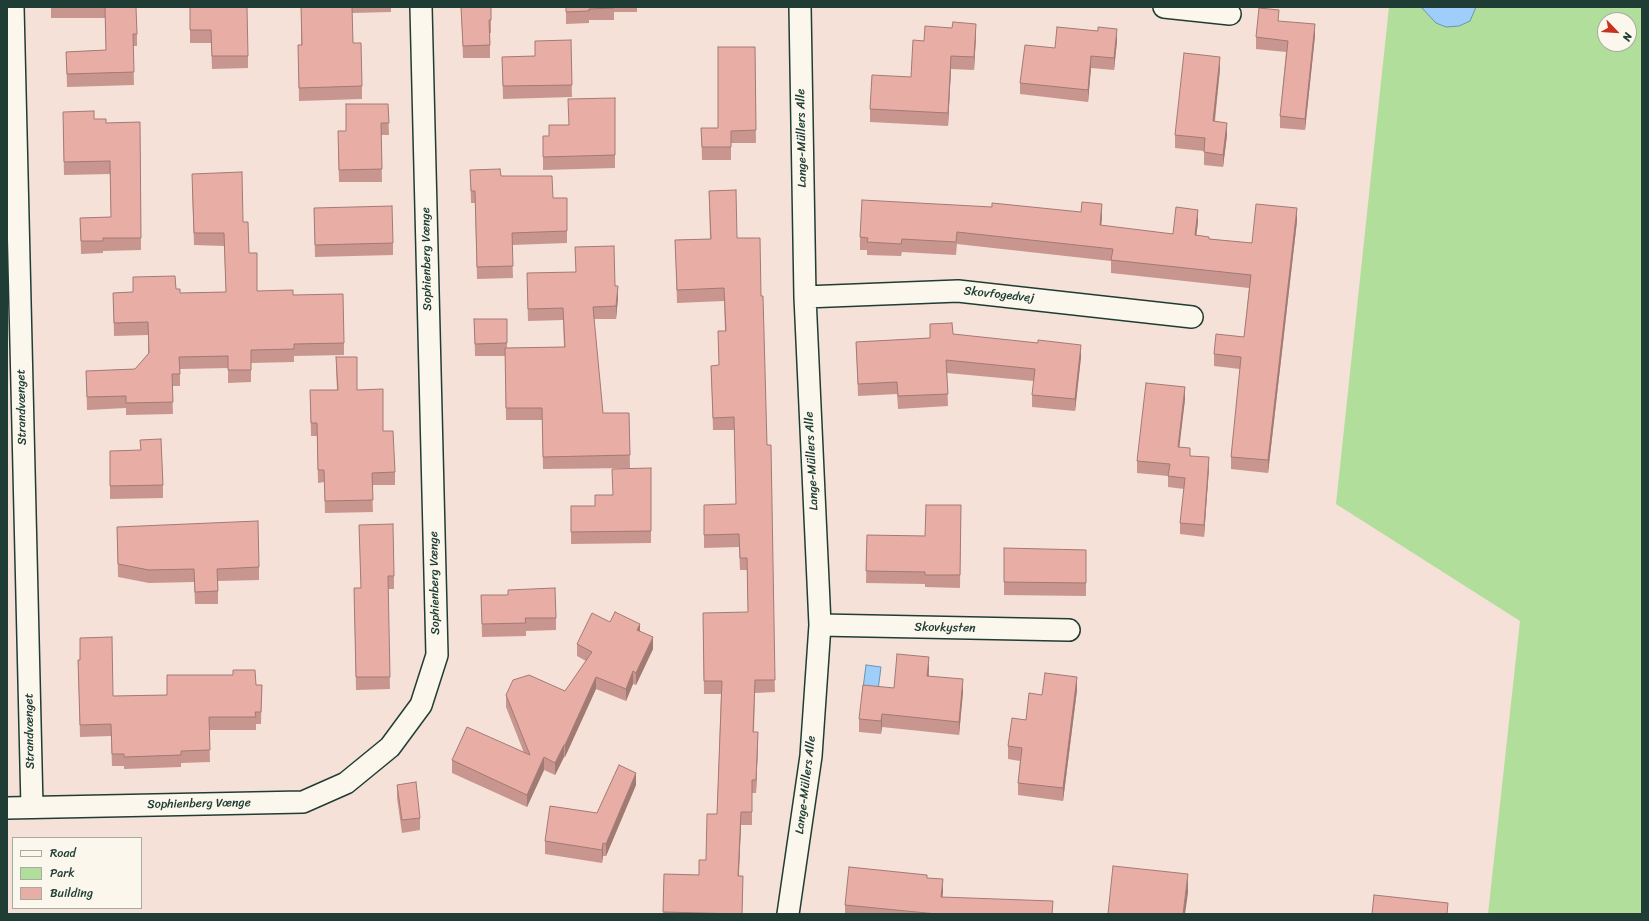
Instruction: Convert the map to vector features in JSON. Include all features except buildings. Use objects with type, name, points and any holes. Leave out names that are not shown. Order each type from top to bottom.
[{"type":"street","name":"Strandvænget","points":[[13,7],[32,807]]},
{"type":"street","name":"Sophienberg Vænge","points":[[7,808],[303,802],[346,782],[390,747],[421,705],[437,655],[421,7]]},
{"type":"street","name":"Lange-Müllers Alle","points":[[788,914],[811,756],[820,625],[805,297],[800,7]]},
{"type":"street","points":[[1164,7],[1230,14]]},
{"type":"street","name":"Skovfogedvej","points":[[805,297],[958,291],[1192,316]]},
{"type":"street","name":"Skovkysten","points":[[820,625],[1069,630]]},
{"type":"green space","points":[[1389,7],[1642,7],[1642,914],[1488,914],[1520,621],[1336,504]]},
{"type":"water","points":[[1421,7],[1476,7],[1470,21],[1459,26],[1446,27],[1436,23]]},
{"type":"water","points":[[866,665],[881,667],[877,698],[862,696]]}]
